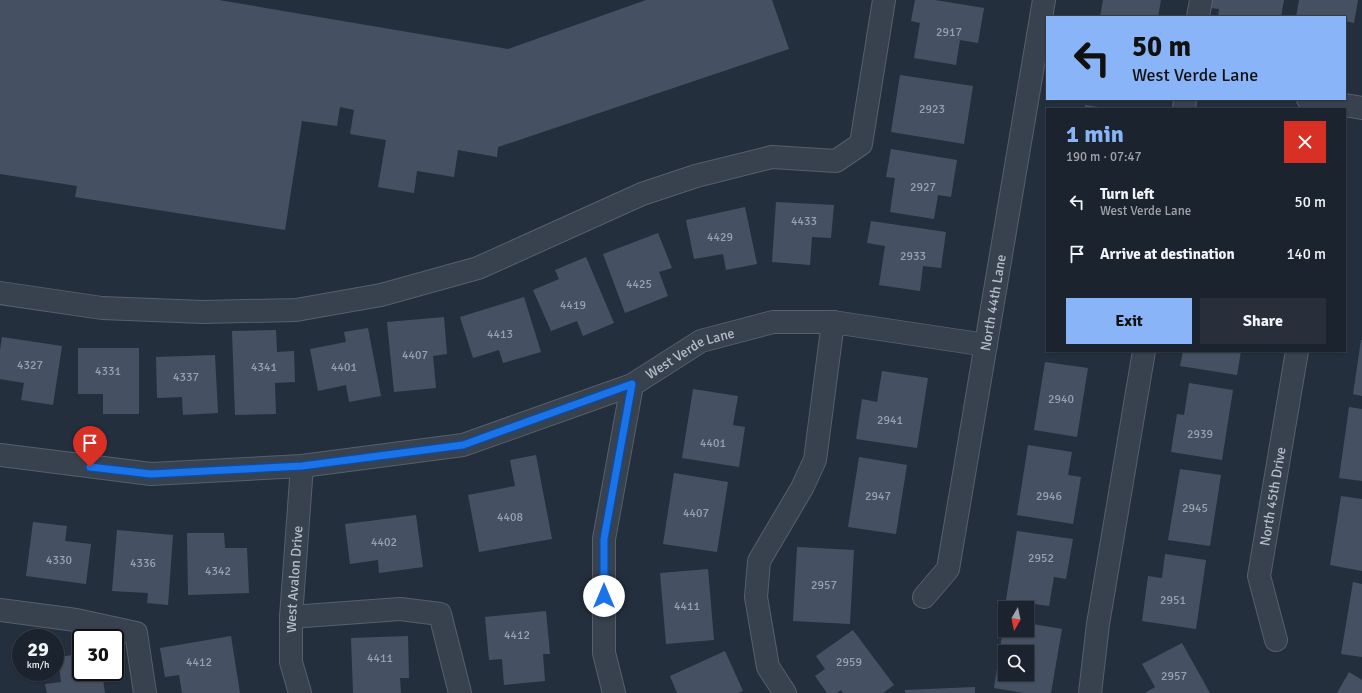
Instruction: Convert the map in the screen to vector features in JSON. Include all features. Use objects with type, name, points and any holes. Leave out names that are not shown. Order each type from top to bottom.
[{"type":"street","points":[[0,293],[102,308],[203,312],[296,310],[381,295],[478,268],[642,194],[696,176],[772,157],[836,160],[861,144],[884,0]]},
{"type":"street","name":"North 44th Lane","points":[[924,597],[948,569],[986,345],[1041,56],[1044,0]]},
{"type":"street","points":[[1198,16],[1201,0]]},
{"type":"street","points":[[1312,100],[1339,106],[1362,108]]},
{"type":"street","name":"West Verde Lane","points":[[0,456],[151,474],[302,466],[463,445],[632,384],[701,341],[773,322],[833,322],[986,345]]},
{"type":"street","points":[[785,693],[768,667],[756,597],[759,560],[802,488],[815,460],[833,322]]},
{"type":"street","points":[[1090,693],[1098,624],[1144,352]]},
{"type":"street","name":"North 45th Drive","points":[[1276,640],[1259,576],[1297,352]]},
{"type":"street","points":[[614,693],[604,653],[604,539],[632,384]]},
{"type":"street","name":"West Avalon Drive","points":[[300,693],[291,662],[291,617],[302,466]]},
{"type":"street","points":[[291,617],[400,609],[440,614],[460,693]]},
{"type":"street","points":[[0,610],[76,620],[136,632],[145,693]]},
{"type":"building","points":[[0,0],[219,0],[508,49],[646,0],[772,0],[789,49],[498,147],[497,157],[458,150],[454,177],[417,171],[414,193],[378,187],[386,140],[350,134],[354,110],[340,107],[337,126],[302,121],[285,230],[75,197],[77,186],[0,174]]},
{"type":"building","points":[[915,0],[935,0],[984,8],[978,43],[960,40],[956,65],[914,58],[920,23],[911,21]]},
{"type":"building","points":[[1103,0],[1161,0],[1158,16],[1100,16]]},
{"type":"building","points":[[1212,0],[1284,0],[1281,16],[1218,16],[1219,9],[1211,8]]},
{"type":"building","points":[[1299,0],[1358,0],[1354,23],[1346,21],[1346,16],[1296,16]]},
{"type":"building","points":[[900,75],[973,86],[964,144],[891,132]]},
{"type":"building","points":[[1085,105],[1105,108],[1085,108]]},
{"type":"building","points":[[891,149],[957,160],[951,197],[938,195],[934,219],[890,212],[895,178],[886,177]]},
{"type":"building","points":[[776,202],[834,205],[831,238],[812,237],[810,265],[772,262]]},
{"type":"building","points":[[745,207],[757,264],[726,270],[723,254],[694,259],[686,220]]},
{"type":"building","points":[[871,221],[946,232],[941,268],[923,266],[920,291],[879,285],[885,246],[867,243]]},
{"type":"building","points":[[658,233],[672,268],[659,272],[668,296],[625,313],[603,254]]},
{"type":"building","points":[[586,257],[614,323],[583,336],[577,321],[551,331],[533,290],[559,279],[555,270]]},
{"type":"building","points":[[524,297],[541,352],[503,363],[499,350],[473,358],[460,317]]},
{"type":"building","points":[[444,317],[447,354],[433,356],[436,388],[394,392],[387,322]]},
{"type":"building","points":[[368,328],[381,396],[349,402],[346,385],[318,391],[310,349],[346,342],[344,332]]},
{"type":"building","points":[[276,330],[277,352],[294,351],[295,382],[275,383],[276,414],[235,415],[232,331]]},
{"type":"building","points":[[2,337],[62,346],[53,405],[21,400],[24,383],[0,379],[0,350]]},
{"type":"building","points":[[1362,340],[1362,396],[1353,394]]},
{"type":"building","points":[[78,348],[139,348],[139,414],[103,414],[103,394],[78,394]]},
{"type":"building","points":[[1183,352],[1241,352],[1237,375],[1180,366]]},
{"type":"building","points":[[215,355],[218,413],[183,415],[182,397],[157,398],[156,357]]},
{"type":"building","points":[[1045,362],[1088,368],[1077,437],[1034,430]]},
{"type":"building","points":[[882,371],[928,378],[917,448],[856,439],[862,399],[877,402]]},
{"type":"building","points":[[1189,383],[1233,390],[1222,460],[1171,452],[1177,414],[1184,415]]},
{"type":"building","points":[[693,389],[738,396],[733,425],[745,427],[739,467],[682,458]]},
{"type":"building","points":[[1349,407],[1362,409],[1362,481],[1339,478]]},
{"type":"building","points":[[1028,445],[1072,452],[1068,475],[1081,477],[1073,524],[1017,515]]},
{"type":"building","points":[[536,455],[552,539],[479,552],[468,495],[515,486],[510,460]]},
{"type":"building","points":[[859,457],[907,465],[896,534],[848,527]]},
{"type":"building","points":[[1180,469],[1221,475],[1210,546],[1168,540]]},
{"type":"building","points":[[674,473],[728,482],[717,552],[663,544]]},
{"type":"building","points":[[1341,496],[1362,499],[1362,571],[1330,565]]},
{"type":"building","points":[[416,515],[423,567],[379,573],[378,560],[350,564],[345,524]]},
{"type":"building","points":[[33,522],[67,526],[65,541],[91,544],[86,584],[26,576]]},
{"type":"building","points":[[117,530],[173,535],[168,605],[147,603],[148,593],[112,591]]},
{"type":"building","points":[[1017,531],[1073,539],[1066,579],[1054,577],[1049,606],[1034,604],[1034,601],[1006,600]]},
{"type":"building","points":[[187,533],[224,533],[225,548],[247,548],[249,593],[188,595]]},
{"type":"building","points":[[797,547],[854,550],[850,624],[793,621]]},
{"type":"building","points":[[1165,554],[1206,560],[1196,629],[1142,621],[1148,576],[1162,578]]},
{"type":"building","points":[[708,569],[714,640],[666,644],[660,573]]},
{"type":"building","points":[[1353,582],[1362,584],[1362,657],[1341,654]]},
{"type":"building","points":[[546,611],[550,654],[543,654],[545,681],[504,685],[502,659],[489,660],[485,617]]},
{"type":"building","points":[[1034,624],[1062,629],[1051,693],[1024,693],[994,688],[998,662],[998,681],[1034,681],[1034,645],[1001,645],[1002,637],[1034,637]]},
{"type":"building","points":[[853,630],[894,685],[883,693],[843,693],[841,690],[837,693],[827,693],[815,676],[825,669],[816,656]]},
{"type":"building","points":[[231,636],[240,693],[182,693],[179,675],[165,677],[160,648]]},
{"type":"building","points":[[408,636],[409,678],[400,678],[401,693],[353,693],[351,638]]},
{"type":"building","points":[[1182,643],[1210,693],[1145,693],[1155,687],[1142,664]]},
{"type":"building","points":[[725,651],[743,691],[738,693],[677,693],[670,676]]},
{"type":"building","points":[[72,655],[72,681],[103,681],[105,693],[47,693],[45,684],[64,681],[64,656]]},
{"type":"building","points":[[1349,672],[1362,680],[1362,693],[1337,693]]},
{"type":"building","points":[[975,687],[975,693],[905,693],[905,690]]},
{"type":"route","points":[[90,467],[151,474],[302,466],[463,445],[632,384],[604,539],[604,596]]}]
